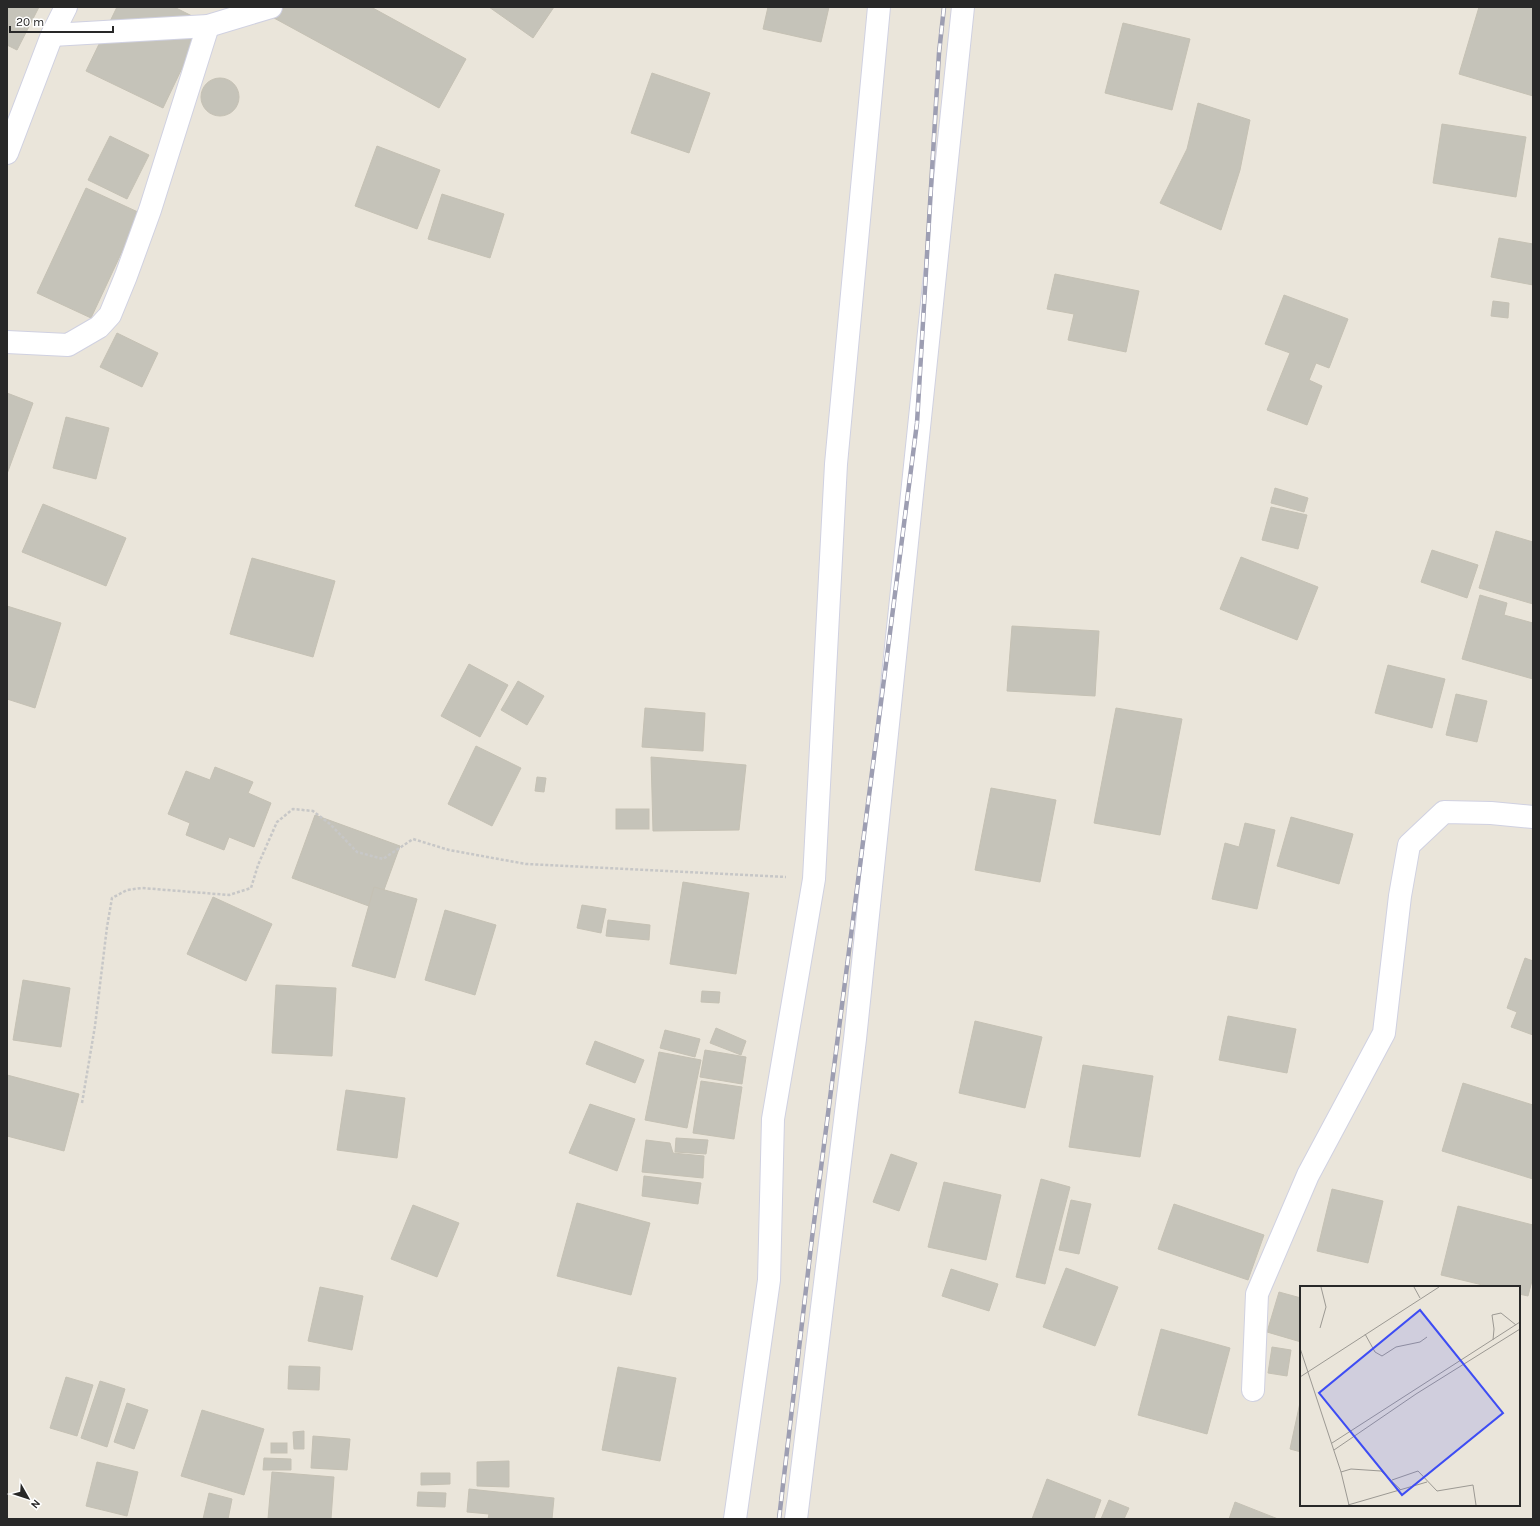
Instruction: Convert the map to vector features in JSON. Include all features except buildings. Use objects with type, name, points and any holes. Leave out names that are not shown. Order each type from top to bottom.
[{"type":"street","points":[[7,153],[52,35],[66,7]]},
{"type":"street","points":[[52,35],[208,26],[270,7]]},
{"type":"street","points":[[735,1519],[769,1280],[773,1119],[814,879],[836,464],[879,7]]},
{"type":"street","points":[[796,1519],[855,1039],[964,7]]},
{"type":"street","points":[[7,342],[68,345],[99,327],[110,314],[126,276],[147,217],[208,26]]},
{"type":"street","points":[[1253,1390],[1258,1294],[1308,1175],[1384,1033],[1400,896],[1409,845],[1444,812],[1491,813],[1533,817]]},
{"type":"path","points":[[82,1103],[95,1026],[112,898],[127,890],[142,888],[229,895],[251,888],[258,864],[277,822],[293,809],[313,811],[330,824],[357,852],[383,860],[413,839],[449,850],[526,864],[814,879]]},
{"type":"railway","points":[[779,1519],[812,1238],[917,423],[939,53],[944,7]]}]
